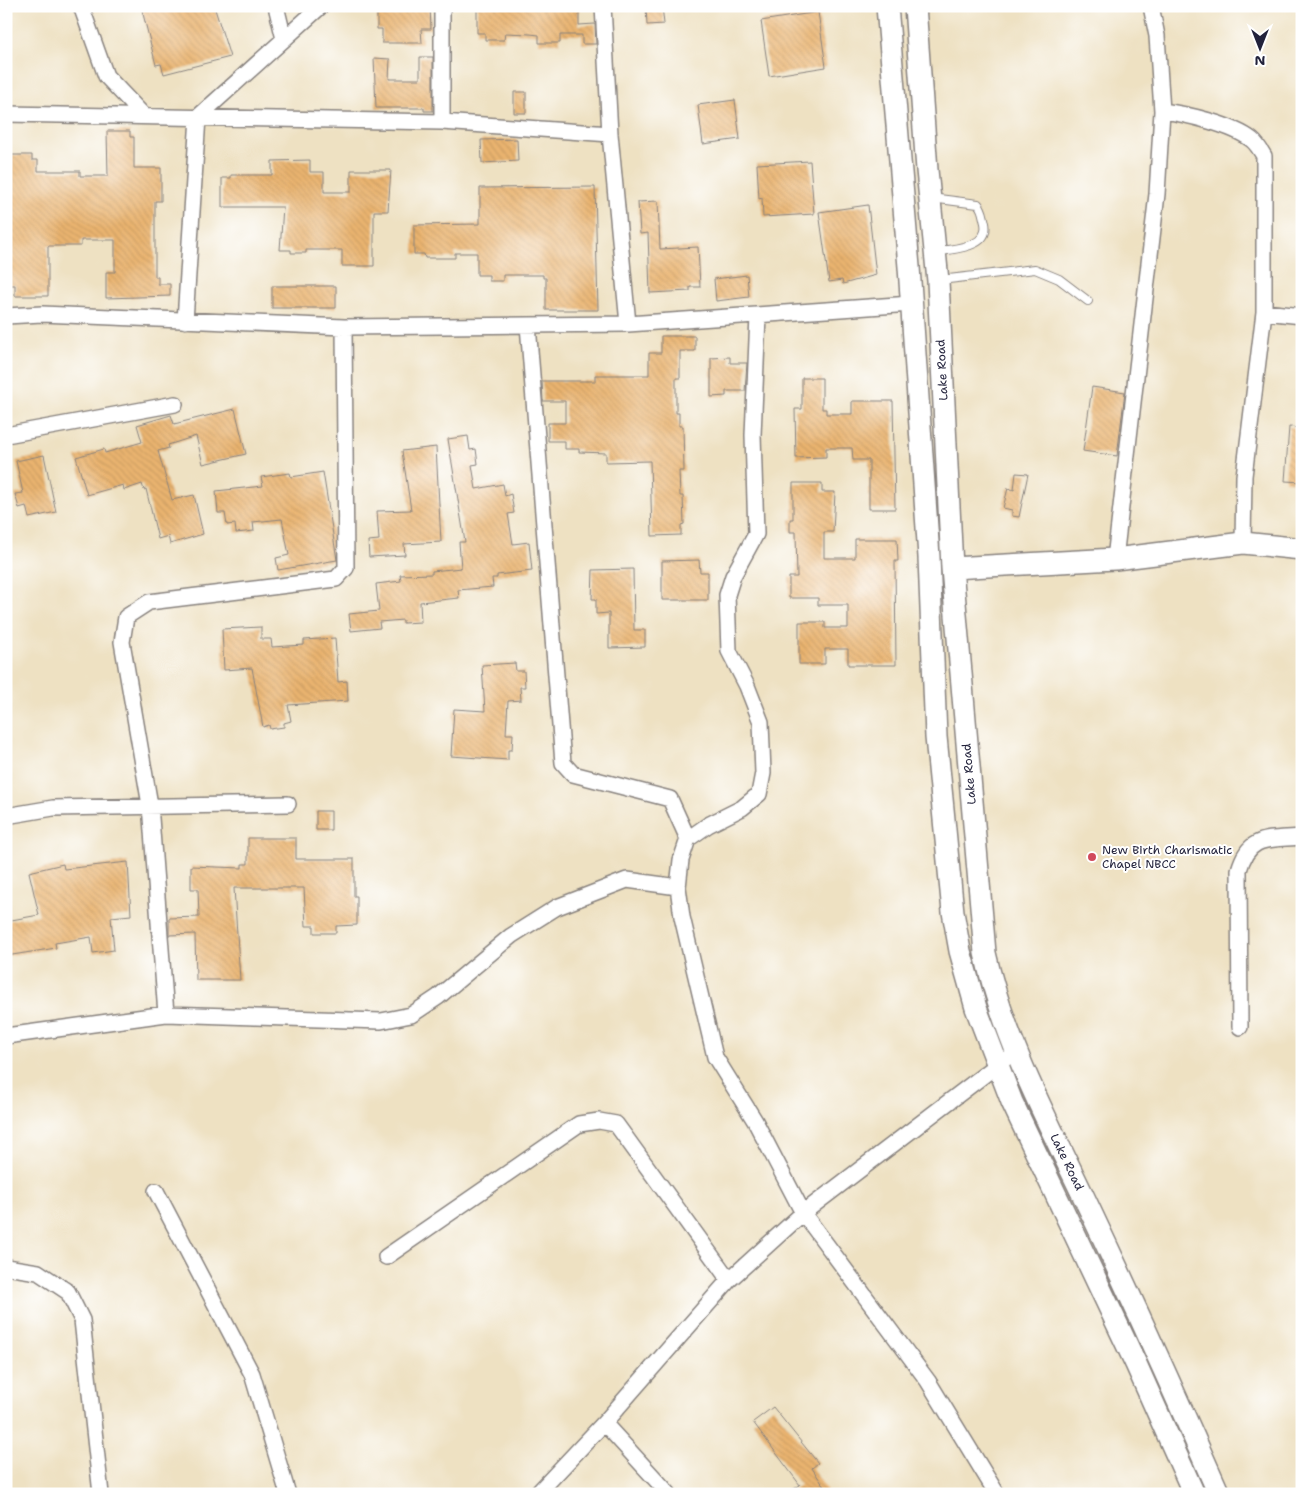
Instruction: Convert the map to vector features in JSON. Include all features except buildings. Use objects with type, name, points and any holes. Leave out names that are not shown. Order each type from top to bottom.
[{"type":"main road","name":"Lake Road","points":[[886,6],[929,557],[936,736],[953,912],[960,951],[976,1008],[1028,1137],[1132,1355],[1194,1494]]},
{"type":"main road","name":"Lake Road","points":[[915,6],[938,281],[952,568],[985,953],[992,982],[1017,1051],[1041,1109],[1101,1232],[1220,1494]]},
{"type":"main road","points":[[952,568],[1115,559],[1244,543],[1302,549]]},
{"type":"street","points":[[81,6],[106,76],[143,115]]},
{"type":"street","points":[[276,6],[284,39]]},
{"type":"street","points":[[185,321],[198,117],[321,6]]},
{"type":"street","points":[[442,6],[442,122]]},
{"type":"street","points":[[603,6],[610,134],[628,324]]},
{"type":"street","points":[[1115,559],[1157,194],[1162,111],[1157,36],[1151,6]]},
{"type":"street","points":[[1162,111],[1208,120],[1252,140],[1264,156],[1264,312],[1250,410],[1244,476],[1244,543]]},
{"type":"street","points":[[6,114],[143,115],[442,122],[610,134]]},
{"type":"street","points":[[6,316],[42,314],[344,327],[628,324],[910,304]]},
{"type":"street","points":[[1264,312],[1302,316]]},
{"type":"street","points":[[758,316],[753,435],[756,534],[733,576],[727,594],[729,651],[747,686],[761,722],[763,773],[760,794],[742,808],[708,825],[688,840],[682,860],[678,887],[696,982],[716,1057],[755,1121],[804,1213],[928,1381],[997,1494]]},
{"type":"street","points":[[528,325],[563,763],[573,774],[670,799],[688,840]]},
{"type":"street","points":[[166,1014],[150,806],[122,642],[126,617],[149,602],[336,579],[346,568],[344,327]]},
{"type":"street","points":[[6,435],[175,404]]},
{"type":"street","points":[[6,816],[53,808],[288,804]]},
{"type":"street","points":[[1240,1027],[1239,870],[1244,853],[1253,843],[1302,837]]},
{"type":"street","points":[[6,1036],[81,1024],[166,1014],[381,1021],[411,1015],[438,997],[511,936],[557,907],[627,880],[678,887]]},
{"type":"street","points":[[537,1494],[604,1423],[729,1280],[804,1213],[998,1063],[1017,1051]]},
{"type":"street","points":[[386,1257],[579,1124],[599,1121],[616,1124],[729,1280]]},
{"type":"street","points":[[156,1191],[252,1374],[288,1494]]},
{"type":"street","points":[[6,1267],[38,1272],[68,1292],[82,1320],[101,1494]]},
{"type":"street","points":[[604,1423],[669,1494]]},
{"type":"lane","points":[[931,198],[978,204],[981,207],[986,230],[984,237],[978,242],[935,253]]},
{"type":"lane","points":[[938,281],[1035,269],[1059,279],[1088,301]]},
{"type":"place","name":"New Birth Charismatic Chapel NBCC","points":[[1092,857]]}]
